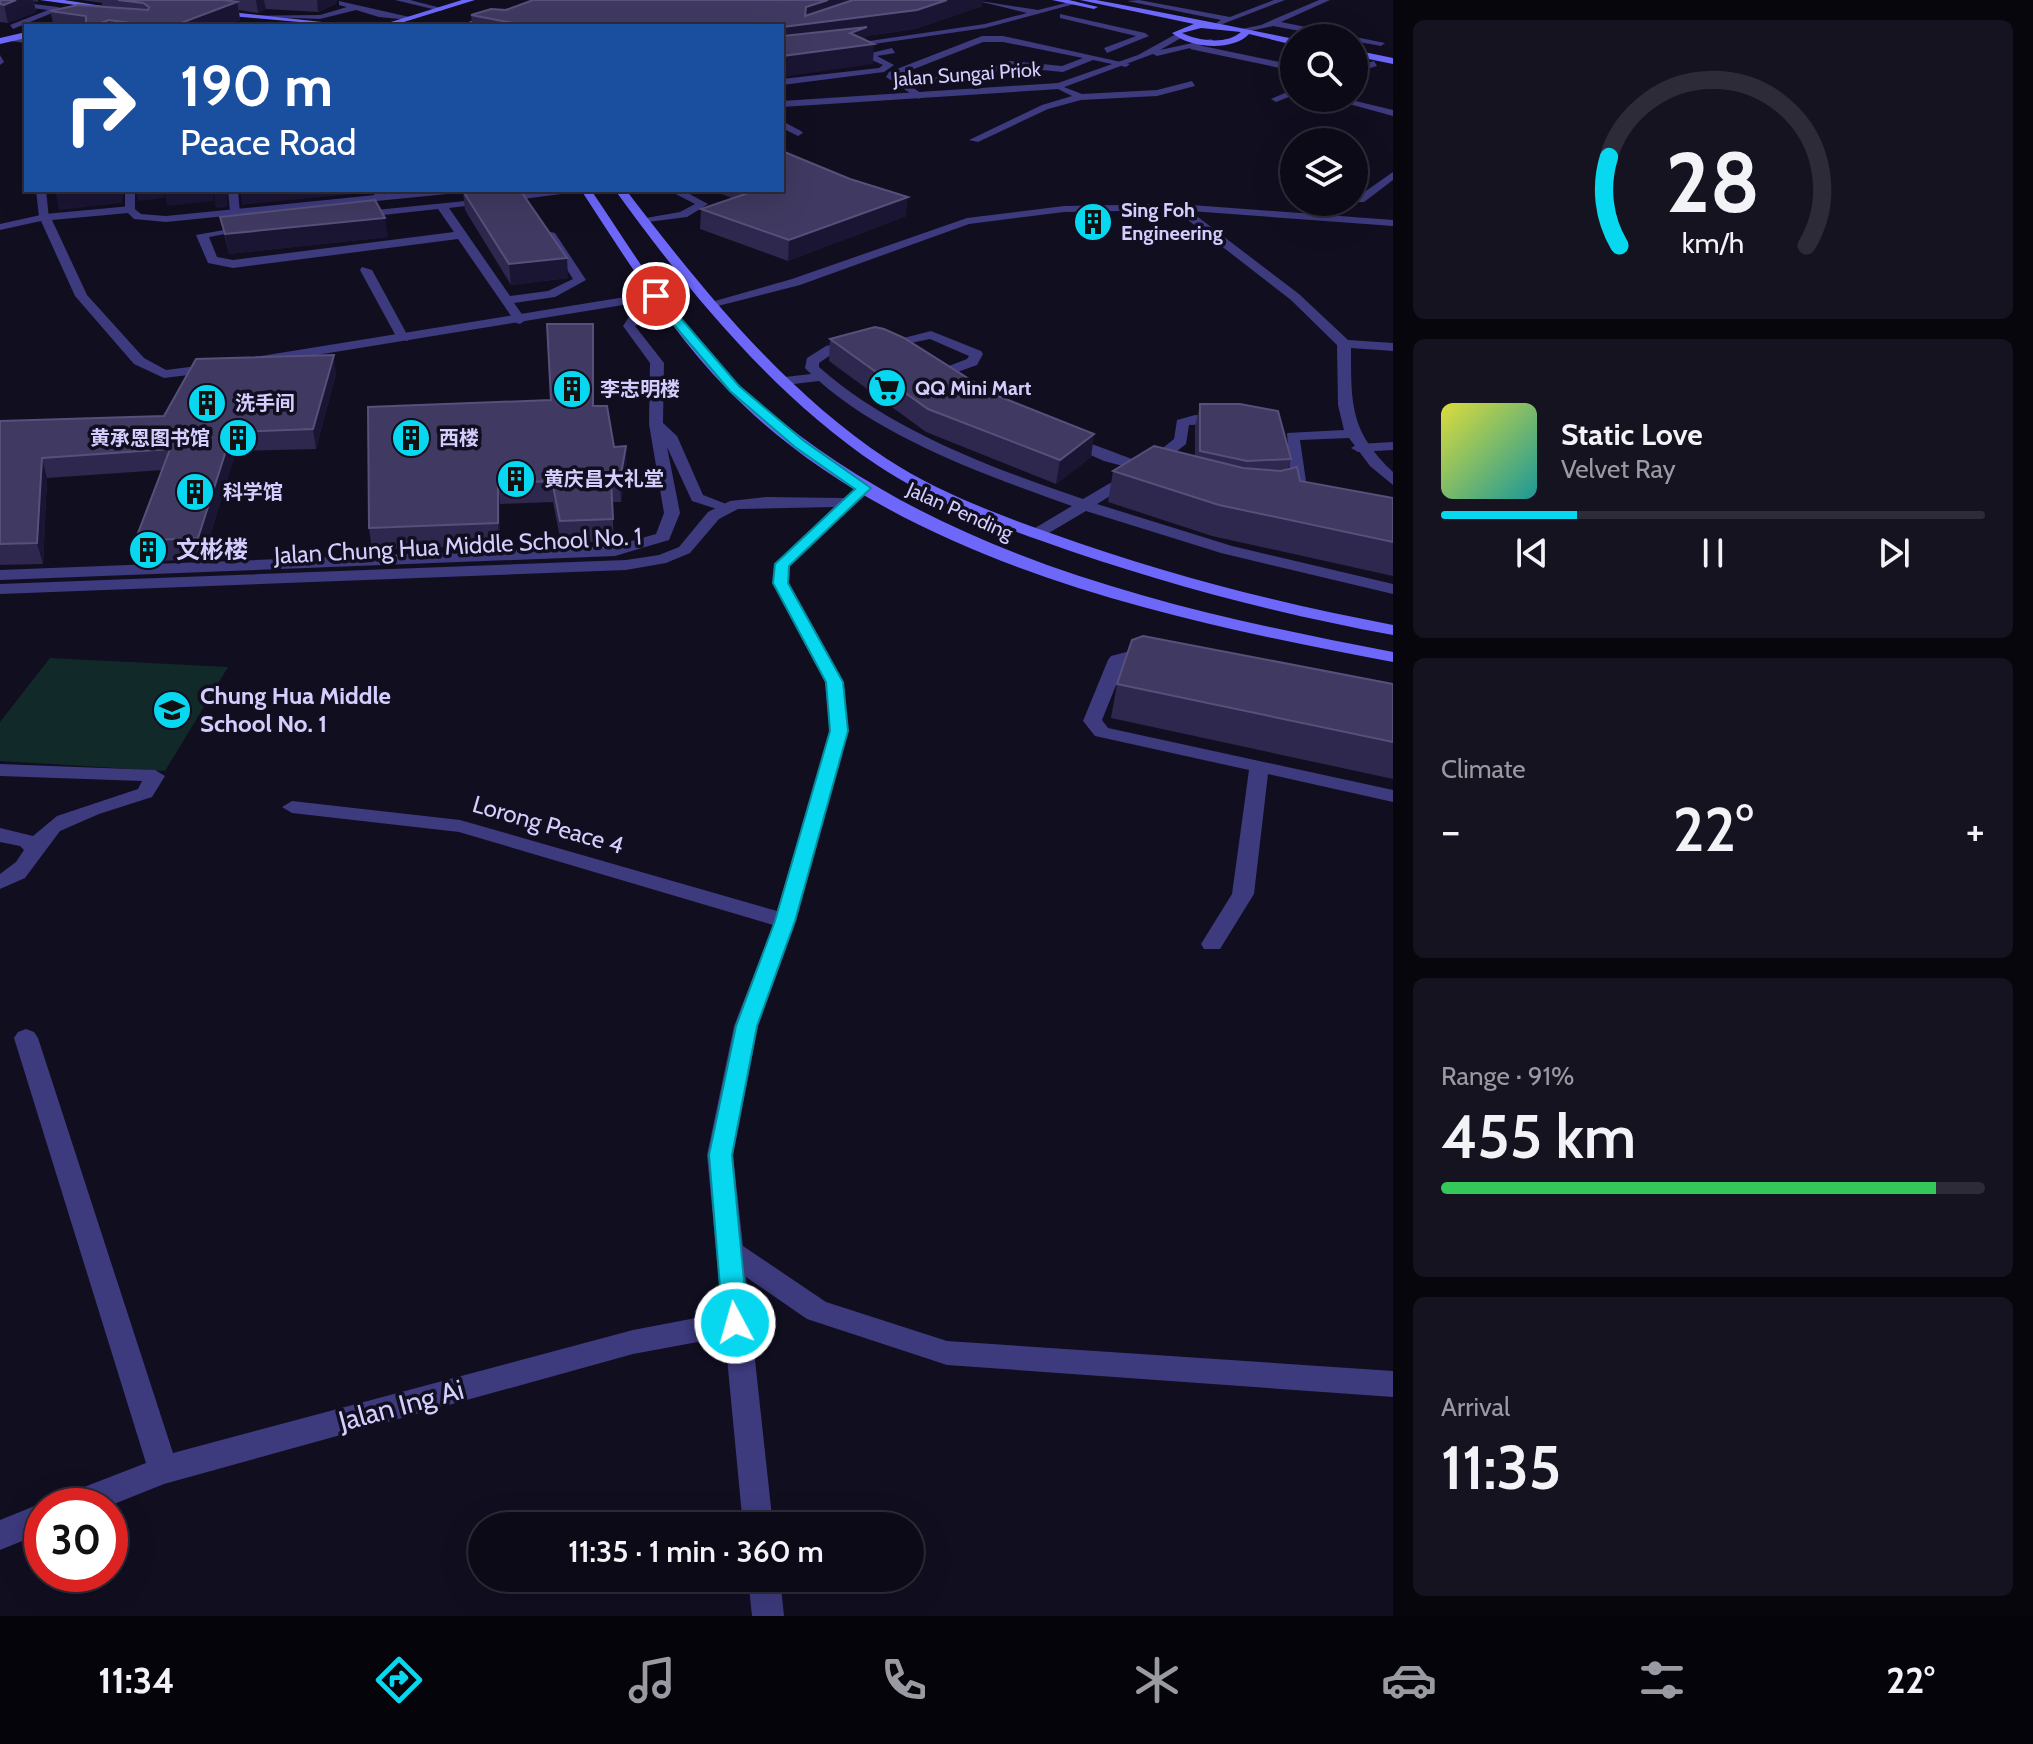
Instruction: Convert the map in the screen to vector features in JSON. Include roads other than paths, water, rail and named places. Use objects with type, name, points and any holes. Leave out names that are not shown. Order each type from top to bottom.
[{"type":"main road","points":[[44,0],[124,6]]},
{"type":"main road","points":[[389,24],[471,0]]},
{"type":"main road","points":[[467,24],[541,0]]},
{"type":"main road","points":[[1056,0],[1213,25],[1280,45]]},
{"type":"main road","points":[[484,2],[524,5]]},
{"type":"main road","points":[[1087,3],[1211,42],[1241,34],[1280,40]]},
{"type":"main road","points":[[82,18],[109,4]]},
{"type":"main road","points":[[250,24],[200,15],[321,24]]},
{"type":"main road","points":[[1179,33],[1213,25]]},
{"type":"main road","points":[[1368,58],[1392,62]]},
{"type":"main road","points":[[1368,61],[1392,62]]},
{"type":"main road","name":"Jalan Pending","points":[[587,192],[661,303],[735,389],[856,496],[1070,577],[1196,616],[1393,657]]},
{"type":"main road","name":"Jalan Pending","points":[[622,192],[714,303],[785,381],[865,450],[924,486],[1083,552],[1217,590],[1393,630]]},
{"type":"street","points":[[334,0],[379,15],[410,18]]},
{"type":"street","points":[[399,0],[441,9]]},
{"type":"street","points":[[409,3],[419,0]]},
{"type":"street","points":[[978,0],[1040,12]]},
{"type":"street","points":[[1262,0],[1278,1]]},
{"type":"street","points":[[1241,34],[1326,0]]},
{"type":"street","points":[[1131,1],[1230,19]]},
{"type":"street","points":[[1213,25],[1278,1]]},
{"type":"street","points":[[0,2],[58,9],[13,27]]},
{"type":"street","points":[[209,3],[221,3]]},
{"type":"street","points":[[830,47],[985,26],[1074,3]]},
{"type":"street","points":[[1087,3],[1063,16],[1145,36],[1107,50]]},
{"type":"street","points":[[244,16],[320,17],[354,8]]},
{"type":"street","points":[[504,24],[548,9]]},
{"type":"street","points":[[1273,23],[1381,43]]},
{"type":"street","points":[[0,25],[24,28]]},
{"type":"street","points":[[985,26],[1145,56],[1211,42]]},
{"type":"street","points":[[1145,56],[1179,33]]},
{"type":"street","points":[[1368,50],[1393,37]]},
{"type":"street","points":[[919,96],[891,77],[892,74],[982,39],[1003,39],[1126,64]]},
{"type":"street","points":[[1193,47],[1280,65]]},
{"type":"street","points":[[784,82],[881,70],[890,65],[871,54],[897,50]]},
{"type":"street","name":"Jalan Sungai Priok","points":[[784,104],[1059,86],[1145,56]]},
{"type":"street","points":[[902,82],[973,77],[1010,64],[1063,69],[1092,57]]},
{"type":"street","points":[[1368,66],[1374,64]]},
{"type":"street","points":[[819,79],[843,100]]},
{"type":"street","points":[[793,82],[814,102]]},
{"type":"street","points":[[974,140],[1045,107],[1080,97],[1157,93],[1192,84]]},
{"type":"street","points":[[1059,86],[1080,97]]},
{"type":"street","points":[[1276,99],[1280,97]]},
{"type":"street","points":[[1368,107],[1393,113]]},
{"type":"street","points":[[784,125],[798,133]]},
{"type":"street","points":[[1368,194],[1393,175]]},
{"type":"street","points":[[41,192],[45,217],[81,296],[139,361],[164,374],[232,365]]},
{"type":"street","points":[[130,192],[131,209],[138,217],[166,219],[418,192]]},
{"type":"street","points":[[233,192],[236,212]]},
{"type":"street","points":[[349,215],[542,192]]},
{"type":"street","points":[[644,221],[683,215],[703,204],[677,192]]},
{"type":"street","points":[[520,193],[531,208]]},
{"type":"street","points":[[441,205],[520,320]]},
{"type":"street","points":[[1178,207],[1295,297],[1344,344],[1393,347]]},
{"type":"street","points":[[714,303],[796,282],[967,221],[1064,209],[1178,207],[1393,223]]},
{"type":"street","points":[[0,227],[45,217],[131,209]]},
{"type":"street","points":[[509,300],[551,294],[580,280],[540,220]]},
{"type":"street","points":[[257,226],[202,235],[212,260],[233,264],[461,235]]},
{"type":"street","points":[[366,270],[403,338]]},
{"type":"street","points":[[247,362],[520,320],[661,303]]},
{"type":"street","points":[[0,575],[615,551],[642,546],[663,537],[672,513],[656,424],[657,363],[629,326],[633,320],[661,303]]},
{"type":"street","points":[[887,344],[932,371],[972,362],[976,354],[931,335],[887,344],[867,341],[831,349],[812,361],[812,368],[821,377],[912,434],[1081,506],[1170,536],[1272,563],[1393,589]]},
{"type":"street","points":[[1344,344],[1344,404],[1354,441],[1393,480]]},
{"type":"street","points":[[785,381],[821,377]]},
{"type":"street","points":[[1036,534],[1081,506],[1153,470],[1181,441],[1182,423],[1195,419],[1235,420]]},
{"type":"street","points":[[656,424],[670,436],[697,498],[726,507],[856,496]]},
{"type":"street","points":[[1274,495],[1289,496],[1299,488],[1292,436],[1288,430],[1275,427]]},
{"type":"street","points":[[1058,436],[1109,458],[1153,470]]},
{"type":"street","points":[[1292,436],[1393,446]]},
{"type":"street","points":[[756,1512],[720,1155],[746,1026],[785,921],[839,731],[834,682],[781,583],[782,564],[856,496]]},
{"type":"street","name":"Jalan Chung Hua Middle School No. 1","points":[[0,589],[626,565],[659,560],[689,547],[710,517],[726,507]]},
{"type":"street","points":[[1168,660],[1134,655],[1117,660],[1092,721],[1102,732],[1393,796]]},
{"type":"street","points":[[1212,944],[1243,894],[1259,768]]},
{"type":"street","points":[[0,770],[155,776],[145,793],[88,811],[46,831],[36,852],[16,876],[0,882]]},
{"type":"street","name":"Lorong Peace 4","points":[[292,807],[460,826],[785,921]]},
{"type":"street","points":[[0,835],[27,841],[36,852]]},
{"type":"street","points":[[26,1038],[163,1470]]},
{"type":"street","points":[[728,1250],[817,1311],[947,1353],[1393,1384]]},
{"type":"street","name":"Jalan Ing Ai","points":[[118,1488],[163,1470],[633,1342],[735,1323]]},
{"type":"street","points":[[0,1535],[24,1525]]},
{"type":"street","points":[[765,1592],[768,1616]]},
{"type":"place","name":"Sing Foh Engineering","points":[[1093,222]]},
{"type":"place","name":"QQ Mini Mart","points":[[887,388]]},
{"type":"place","name":"李志明楼","points":[[572,389]]},
{"type":"place","name":"洗手间","points":[[207,403]]},
{"type":"place","name":"黄承恩图书馆","points":[[238,438]]},
{"type":"place","name":"西楼","points":[[411,438]]},
{"type":"place","name":"黄庆昌大礼堂","points":[[516,479]]},
{"type":"place","name":"科学馆","points":[[195,492]]},
{"type":"place","name":"文彬楼","points":[[148,550]]},
{"type":"place","name":"Chung Hua Middle School No. 1","points":[[172,710]]}]
